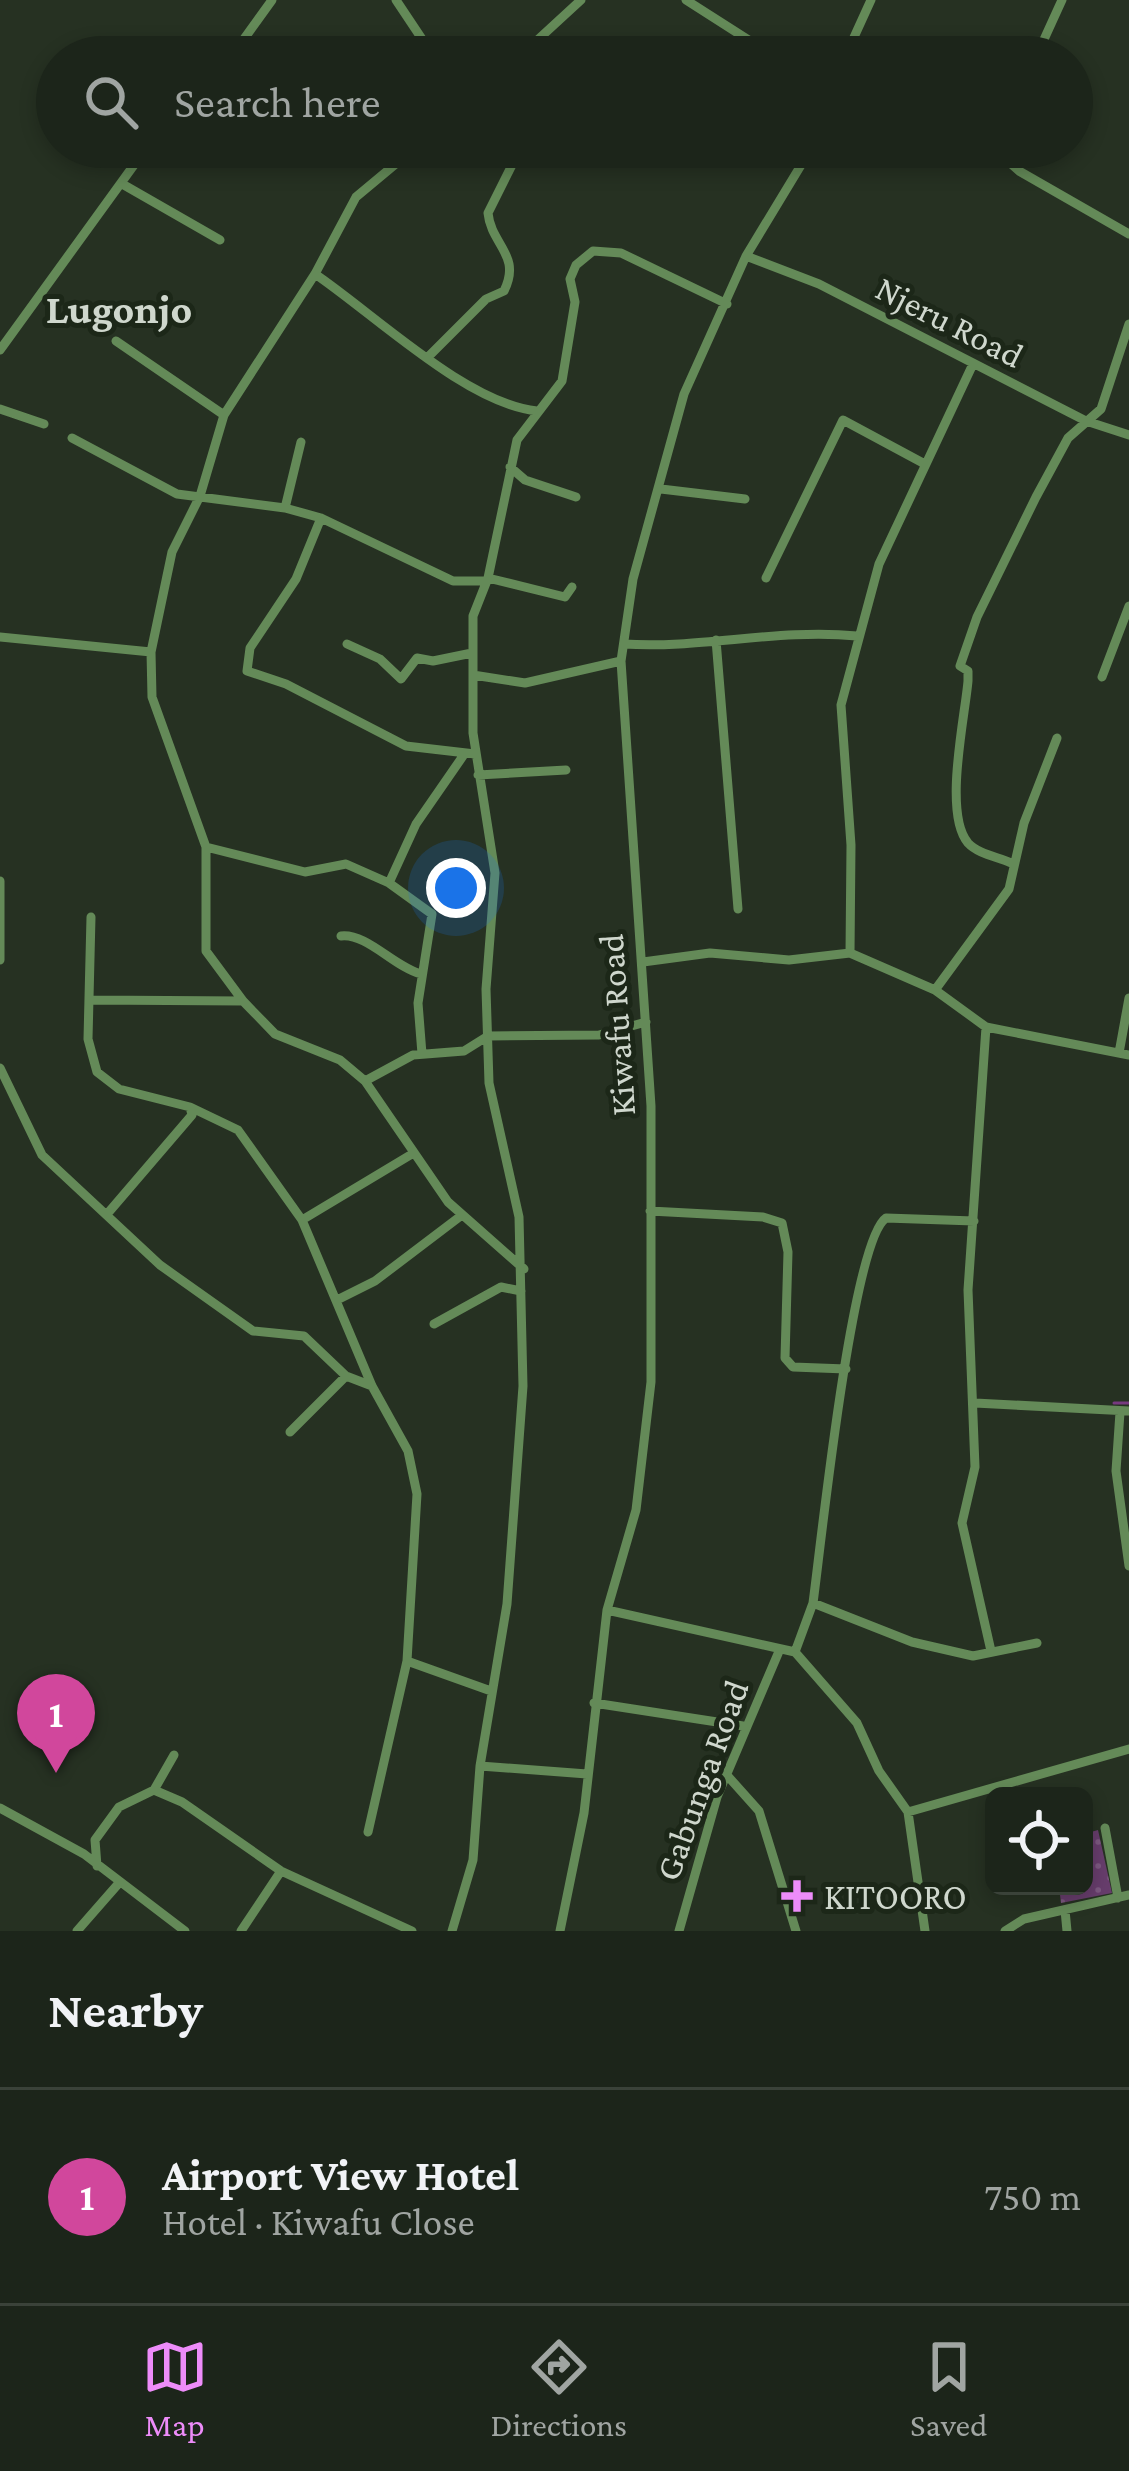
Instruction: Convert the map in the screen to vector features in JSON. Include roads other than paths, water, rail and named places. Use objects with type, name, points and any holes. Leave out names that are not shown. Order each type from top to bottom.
[{"type":"street","points":[[245,36],[272,0]]},
{"type":"street","points":[[396,0],[420,36]]},
{"type":"street","points":[[542,36],[581,0]]},
{"type":"street","points":[[686,0],[742,36]]},
{"type":"street","points":[[854,36],[871,0]]},
{"type":"street","points":[[1046,36],[1062,0]]},
{"type":"street","points":[[0,350],[94,214],[134,168]]},
{"type":"street","points":[[391,168],[356,197],[315,274],[224,415],[200,496],[172,552],[152,652],[152,697],[206,848],[206,951],[275,1034],[340,1060],[364,1081],[412,1154],[462,1215],[524,1269]]},
{"type":"street","points":[[428,357],[486,299],[504,291],[511,278],[511,261],[488,212],[510,168]]},
{"type":"street","name":"Kiwafu Road","points":[[560,1931],[587,1774],[607,1610],[636,1510],[651,1382],[646,1022],[643,962],[634,914],[621,662],[633,579],[684,394],[746,256],[799,168]]},
{"type":"street","points":[[1017,168],[1129,234]]},
{"type":"street","points":[[124,184],[220,240]]},
{"type":"street","points":[[452,1931],[473,1860],[480,1766],[515,1514],[523,1386],[520,1291],[524,1269],[516,1188],[489,1083],[486,989],[495,873],[478,775],[469,755],[473,616],[487,580],[517,440],[568,364],[575,302],[570,279],[576,265],[593,251],[621,253],[727,304]]},
{"type":"street","name":"Njeru Road","points":[[746,256],[818,284],[1086,421],[1129,435]]},
{"type":"street","points":[[315,274],[428,357],[514,409],[538,411]]},
{"type":"street","points":[[1012,863],[974,848],[962,831],[958,783],[968,671],[960,666],[977,617],[1068,438],[1100,409],[1129,324]]},
{"type":"street","points":[[116,341],[224,415]]},
{"type":"street","points":[[850,953],[851,845],[841,705],[879,564],[973,364]]},
{"type":"street","points":[[0,409],[44,424]]},
{"type":"street","points":[[766,578],[843,420],[923,463]]},
{"type":"street","points":[[72,438],[176,494],[285,508],[321,518],[453,581],[487,580],[566,597],[572,587]]},
{"type":"street","points":[[285,508],[301,442]]},
{"type":"street","points":[[510,467],[525,480],[576,497]]},
{"type":"street","points":[[661,489],[745,499]]},
{"type":"street","points":[[321,518],[296,579],[250,648],[247,671],[286,684],[406,746],[469,755]]},
{"type":"street","points":[[1102,677],[1129,606]]},
{"type":"street","points":[[624,644],[676,648],[716,640],[857,636]]},
{"type":"street","points":[[0,638],[152,652]]},
{"type":"street","points":[[716,640],[738,909]]},
{"type":"street","points":[[347,644],[380,659],[401,679],[417,658],[433,661],[472,653]]},
{"type":"street","points":[[472,675],[525,683],[621,662]]},
{"type":"street","points":[[935,990],[1009,889],[1012,863],[1057,738]]},
{"type":"street","points":[[389,883],[416,824],[469,755]]},
{"type":"street","points":[[478,775],[566,770]]},
{"type":"street","points":[[206,848],[304,872],[346,865],[389,883],[431,914],[421,974],[422,1054]]},
{"type":"street","points":[[0,881],[0,961]]},
{"type":"street","points":[[92,917],[90,1056],[106,1083],[190,1107],[238,1130],[302,1220],[414,1472],[407,1660],[368,1832]]},
{"type":"street","points":[[341,936],[357,937],[392,963],[421,974]]},
{"type":"street","points":[[643,962],[710,953],[789,960],[850,953],[935,990],[986,1027],[1124,1054],[1129,998]]},
{"type":"street","points":[[91,1000],[243,1001]]},
{"type":"street","points":[[364,1081],[422,1054],[464,1051],[488,1036],[599,1035],[646,1022]]},
{"type":"street","points":[[986,1027],[975,1130],[968,1319],[975,1467],[962,1523],[991,1651]]},
{"type":"street","points":[[0,1068],[42,1155],[160,1264],[253,1331],[304,1336],[346,1376],[372,1386]]},
{"type":"street","points":[[108,1214],[191,1115],[190,1107]]},
{"type":"street","points":[[302,1220],[412,1154]]},
{"type":"street","points":[[650,1211],[782,1222],[788,1252],[787,1362],[794,1367],[845,1369]]},
{"type":"street","points":[[337,1300],[375,1282],[462,1215]]},
{"type":"street","points":[[795,1652],[813,1603],[855,1294],[879,1222],[974,1221]]},
{"type":"street","points":[[434,1324],[501,1287],[520,1291]]},
{"type":"street","points":[[290,1432],[346,1376]]},
{"type":"street","points":[[975,1403],[1125,1412],[1117,1493],[1129,1566]]},
{"type":"street","points":[[813,1603],[912,1642],[973,1656],[1037,1643]]},
{"type":"street","points":[[607,1610],[795,1652],[857,1723],[879,1771],[908,1812],[925,1931]]},
{"type":"street","name":"Gabunga Road","points":[[679,1931],[725,1773],[780,1649]]},
{"type":"street","points":[[407,1660],[491,1690]]},
{"type":"street","points":[[594,1703],[742,1726]]},
{"type":"street","points":[[908,1812],[1129,1749]]},
{"type":"street","points":[[97,1865],[95,1840],[119,1808],[154,1790],[174,1755]]},
{"type":"street","points":[[480,1766],[587,1774]]},
{"type":"street","points":[[725,1773],[759,1810],[796,1931]]},
{"type":"street","points":[[154,1790],[182,1802],[281,1871],[412,1931]]},
{"type":"street","points":[[0,1808],[68,1844],[184,1931]]},
{"type":"street","points":[[1005,1931],[1012,1923],[1123,1896],[1105,1828]]},
{"type":"street","points":[[68,1844],[95,1840]]},
{"type":"street","points":[[242,1931],[281,1871]]},
{"type":"street","points":[[77,1931],[119,1883]]},
{"type":"street","points":[[1065,1910],[1067,1931]]},
{"type":"waterway","points":[[1114,1403],[1129,1403]]},
{"type":"place","name":"Airport View Hotel","points":[[56,1773]]},
{"type":"place","name":"KITOORO","points":[[797,1896]]},
{"type":"district","name":"Lugonjo","points":[[119,308]]}]
